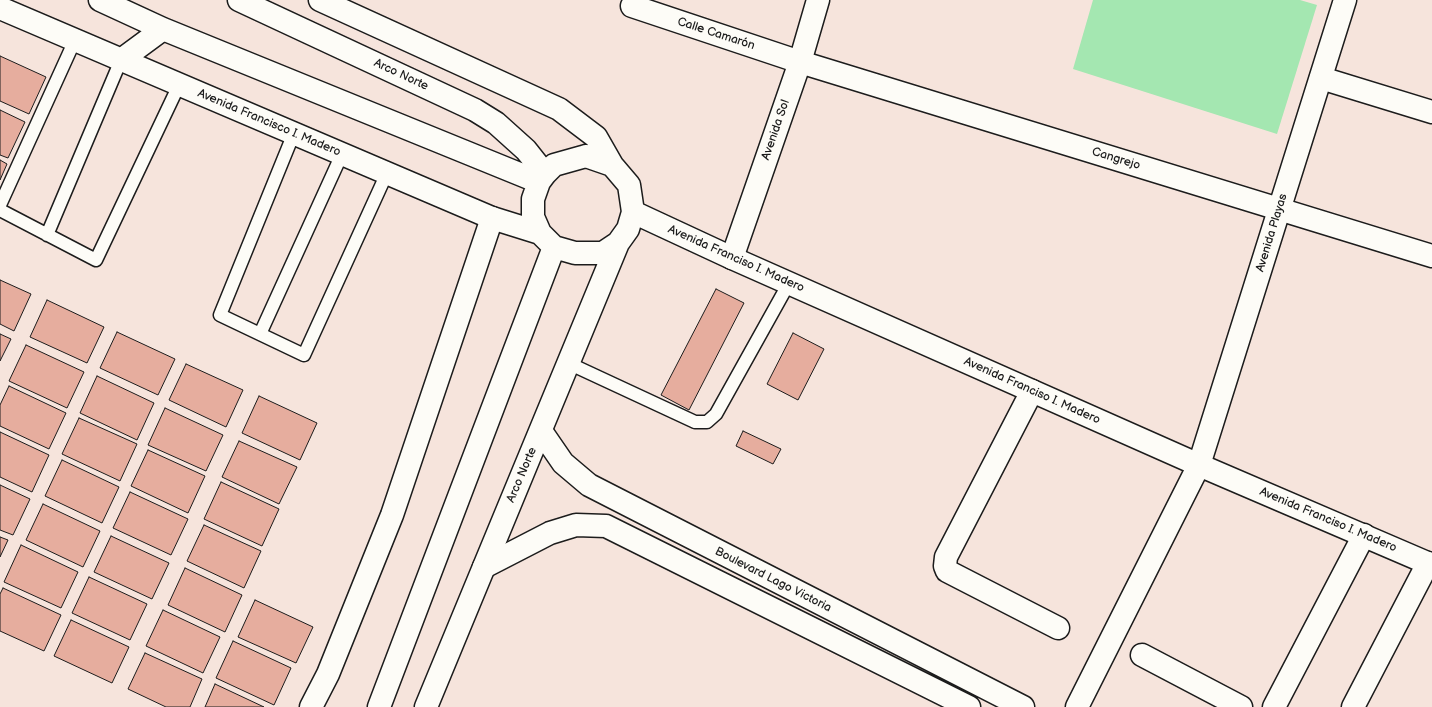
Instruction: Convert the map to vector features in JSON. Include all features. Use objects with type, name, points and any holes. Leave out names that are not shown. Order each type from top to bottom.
[{"type":"street","points":[[100,0],[163,29],[542,178]]},
{"type":"street","name":"Arco Norte","points":[[239,0],[475,110],[496,123],[526,150],[542,178]]},
{"type":"street","points":[[320,0],[559,109],[596,137],[612,166],[629,185],[633,212],[628,229],[618,243],[603,253],[575,253],[547,240],[533,217],[533,199],[542,178],[554,165],[586,156],[612,166]]},
{"type":"street","name":"Avenida Sol","points":[[732,258],[800,62],[818,0]]},
{"type":"street","name":"Avenida Playas","points":[[1077,707],[1199,465],[1345,0]]},
{"type":"street","name":"Calle Camarón","points":[[632,6],[800,62]]},
{"type":"street","name":"Avenida Francisco I. Madero","points":[[0,8],[492,218],[547,240]]},
{"type":"street","points":[[121,60],[163,29]]},
{"type":"street","name":"Cangrejo","points":[[800,62],[1432,256]]},
{"type":"street","points":[[1321,78],[1432,112]]},
{"type":"street","name":"Avenida Franciso I. Madero","points":[[633,212],[732,258],[1199,465],[1430,564]]},
{"type":"street","points":[[311,707],[328,674],[392,515],[492,218]]},
{"type":"street","points":[[378,707],[547,240]]},
{"type":"street","name":"Arco Norte","points":[[426,707],[618,243]]},
{"type":"street","points":[[1032,391],[946,558],[945,566],[947,571],[1058,628]]},
{"type":"street","name":"Boulevard Lago Victoria","points":[[540,431],[563,463],[589,485],[1022,707]]},
{"type":"street","points":[[484,567],[550,533],[576,525],[606,526],[969,707]]},
{"type":"street","points":[[1274,707],[1364,535]]},
{"type":"street","points":[[690,568],[701,543]]},
{"type":"street","points":[[1353,707],[1430,564]]},
{"type":"street","points":[[1142,655],[1241,707]]},
{"type":"lane","points":[[0,205],[75,40]]},
{"type":"lane","points":[[47,234],[121,60]]},
{"type":"lane","points":[[0,210],[96,260],[179,85]]},
{"type":"lane","points":[[294,134],[220,315],[304,355],[387,173]]},
{"type":"lane","points":[[260,334],[342,154]]},
{"type":"lane","points":[[568,363],[695,422],[707,422],[716,414],[789,283]]},
{"type":"green space","points":[[1093,0],[1300,0],[1317,5],[1277,134],[1073,69]]},
{"type":"building","points":[[0,56],[46,77],[29,114],[0,101]]},
{"type":"building","points":[[0,110],[25,122],[8,158],[0,155]]},
{"type":"building","points":[[0,160],[7,164],[0,180]]},
{"type":"building","points":[[0,280],[31,294],[14,331],[0,324]]},
{"type":"building","points":[[716,289],[744,303],[689,410],[661,395]]},
{"type":"building","points":[[47,300],[104,327],[87,363],[30,337]]},
{"type":"building","points":[[117,332],[175,359],[158,395],[100,368]]},
{"type":"building","points":[[793,333],[824,349],[798,400],[767,384]]},
{"type":"building","points":[[0,334],[11,339],[0,361]]},
{"type":"building","points":[[26,345],[84,372],[67,408],[9,381]]},
{"type":"building","points":[[186,364],[243,390],[226,427],[169,400]]},
{"type":"building","points":[[97,376],[154,403],[137,440],[80,413]]},
{"type":"building","points":[[9,386],[66,413],[49,449],[0,426],[0,405]]},
{"type":"building","points":[[259,396],[317,423],[300,460],[242,433]]},
{"type":"building","points":[[165,408],[223,435],[206,471],[148,445]]},
{"type":"building","points":[[79,418],[137,444],[120,481],[62,454]]},
{"type":"building","points":[[743,431],[781,449],[773,464],[736,446]]},
{"type":"building","points":[[0,432],[49,455],[32,492],[0,477]]},
{"type":"building","points":[[239,441],[297,467],[279,504],[222,477]]},
{"type":"building","points":[[148,450],[205,476],[188,513],[131,486]]},
{"type":"building","points":[[62,460],[119,487],[102,523],[45,496]]},
{"type":"building","points":[[221,482],[279,509],[262,546],[204,519]]},
{"type":"building","points":[[0,485],[30,499],[13,535],[0,530]]},
{"type":"building","points":[[130,492],[188,519],[171,555],[113,528]]},
{"type":"building","points":[[43,504],[100,531],[83,567],[26,540]]},
{"type":"building","points":[[204,525],[261,551],[244,588],[187,561]]},
{"type":"building","points":[[111,536],[169,563],[152,599],[94,572]]},
{"type":"building","points":[[0,537],[8,540],[0,557]]},
{"type":"building","points":[[21,545],[78,572],[61,608],[4,582]]},
{"type":"building","points":[[185,568],[242,595],[225,632],[168,605]]},
{"type":"building","points":[[89,577],[147,604],[130,640],[72,613]]},
{"type":"building","points":[[3,588],[61,615],[44,651],[0,631],[0,594]]},
{"type":"building","points":[[255,600],[313,627],[296,663],[238,637]]},
{"type":"building","points":[[163,610],[220,637],[203,673],[146,646]]},
{"type":"building","points":[[71,620],[129,647],[112,683],[54,656]]},
{"type":"building","points":[[233,641],[291,668],[274,705],[216,678]]},
{"type":"building","points":[[145,653],[202,679],[190,707],[166,707],[128,689]]},
{"type":"building","points":[[215,684],[264,707],[205,707]]}]
